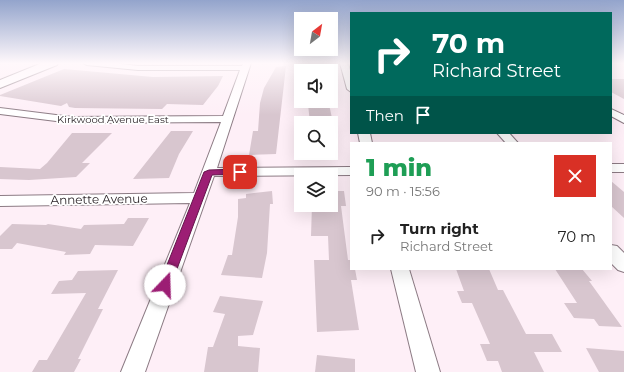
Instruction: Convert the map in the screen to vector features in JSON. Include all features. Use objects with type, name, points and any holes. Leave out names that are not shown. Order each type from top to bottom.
[{"type":"street","points":[[133,372],[209,172],[241,80]]},
{"type":"street","name":"Kirkwood Avenue East","points":[[0,111],[72,120],[227,119]]},
{"type":"street","points":[[612,113],[624,120]]},
{"type":"street","points":[[504,134],[511,142]]},
{"type":"street","points":[[612,168],[624,168]]},
{"type":"street","points":[[209,172],[350,170]]},
{"type":"street","name":"Annette Avenue","points":[[0,201],[199,198]]},
{"type":"street","points":[[612,252],[624,265]]},
{"type":"street","points":[[400,270],[428,372]]},
{"type":"building","points":[[36,80],[221,80],[203,105],[167,104],[162,109],[75,108],[69,107],[67,103],[61,106],[0,95]]},
{"type":"building","points":[[268,80],[284,80],[276,154],[249,155],[253,131],[258,131],[260,103],[264,88]]},
{"type":"building","points":[[612,80],[624,80],[624,99],[612,93]]},
{"type":"building","points":[[308,108],[330,108],[332,116],[309,116]]},
{"type":"building","points":[[171,131],[193,131],[179,154],[169,178],[133,179]]},
{"type":"building","points":[[72,133],[112,133],[82,163],[90,163],[76,177],[29,180],[0,179],[0,167],[40,169],[47,163]]},
{"type":"building","points":[[612,182],[624,192],[624,218],[612,207]]},
{"type":"building","points":[[272,191],[273,204],[270,204],[267,253],[262,278],[221,275],[228,255],[232,255],[238,217],[238,199],[246,198],[246,194]]},
{"type":"building","points":[[338,191],[344,191],[346,206],[341,206],[348,260],[350,260],[350,270],[355,270],[357,280],[351,280],[359,330],[317,332],[314,260],[329,260],[328,236],[311,236],[312,212],[338,212]]},
{"type":"building","points":[[128,218],[149,218],[133,246],[95,245],[90,254],[64,255],[66,252],[17,243],[12,249],[0,249],[0,236],[12,224],[48,224],[81,229],[84,225],[124,224]]},
{"type":"building","points":[[118,270],[98,309],[103,309],[78,359],[81,359],[74,372],[32,372],[39,360],[47,360],[86,293],[51,294],[59,281],[72,280],[78,271]]},
{"type":"building","points":[[456,270],[489,270],[498,290],[503,290],[526,334],[552,334],[562,352],[534,352],[544,372],[502,372],[498,361],[487,361],[480,344],[490,344],[472,303],[462,303],[457,291],[464,291]]},
{"type":"building","points":[[556,270],[583,270],[592,281],[589,281],[622,327],[599,326],[594,319],[574,318],[564,303],[577,303]]},
{"type":"building","points":[[220,296],[263,301],[253,335],[238,336],[238,346],[260,348],[258,372],[204,372],[208,347],[213,347],[225,314],[213,312]]},
{"type":"building","points":[[586,348],[624,351],[624,372],[599,372]]},
{"type":"building","points":[[317,355],[355,359],[355,372],[315,372]]},
{"type":"route","points":[[165,285],[209,172],[240,172]]}]
